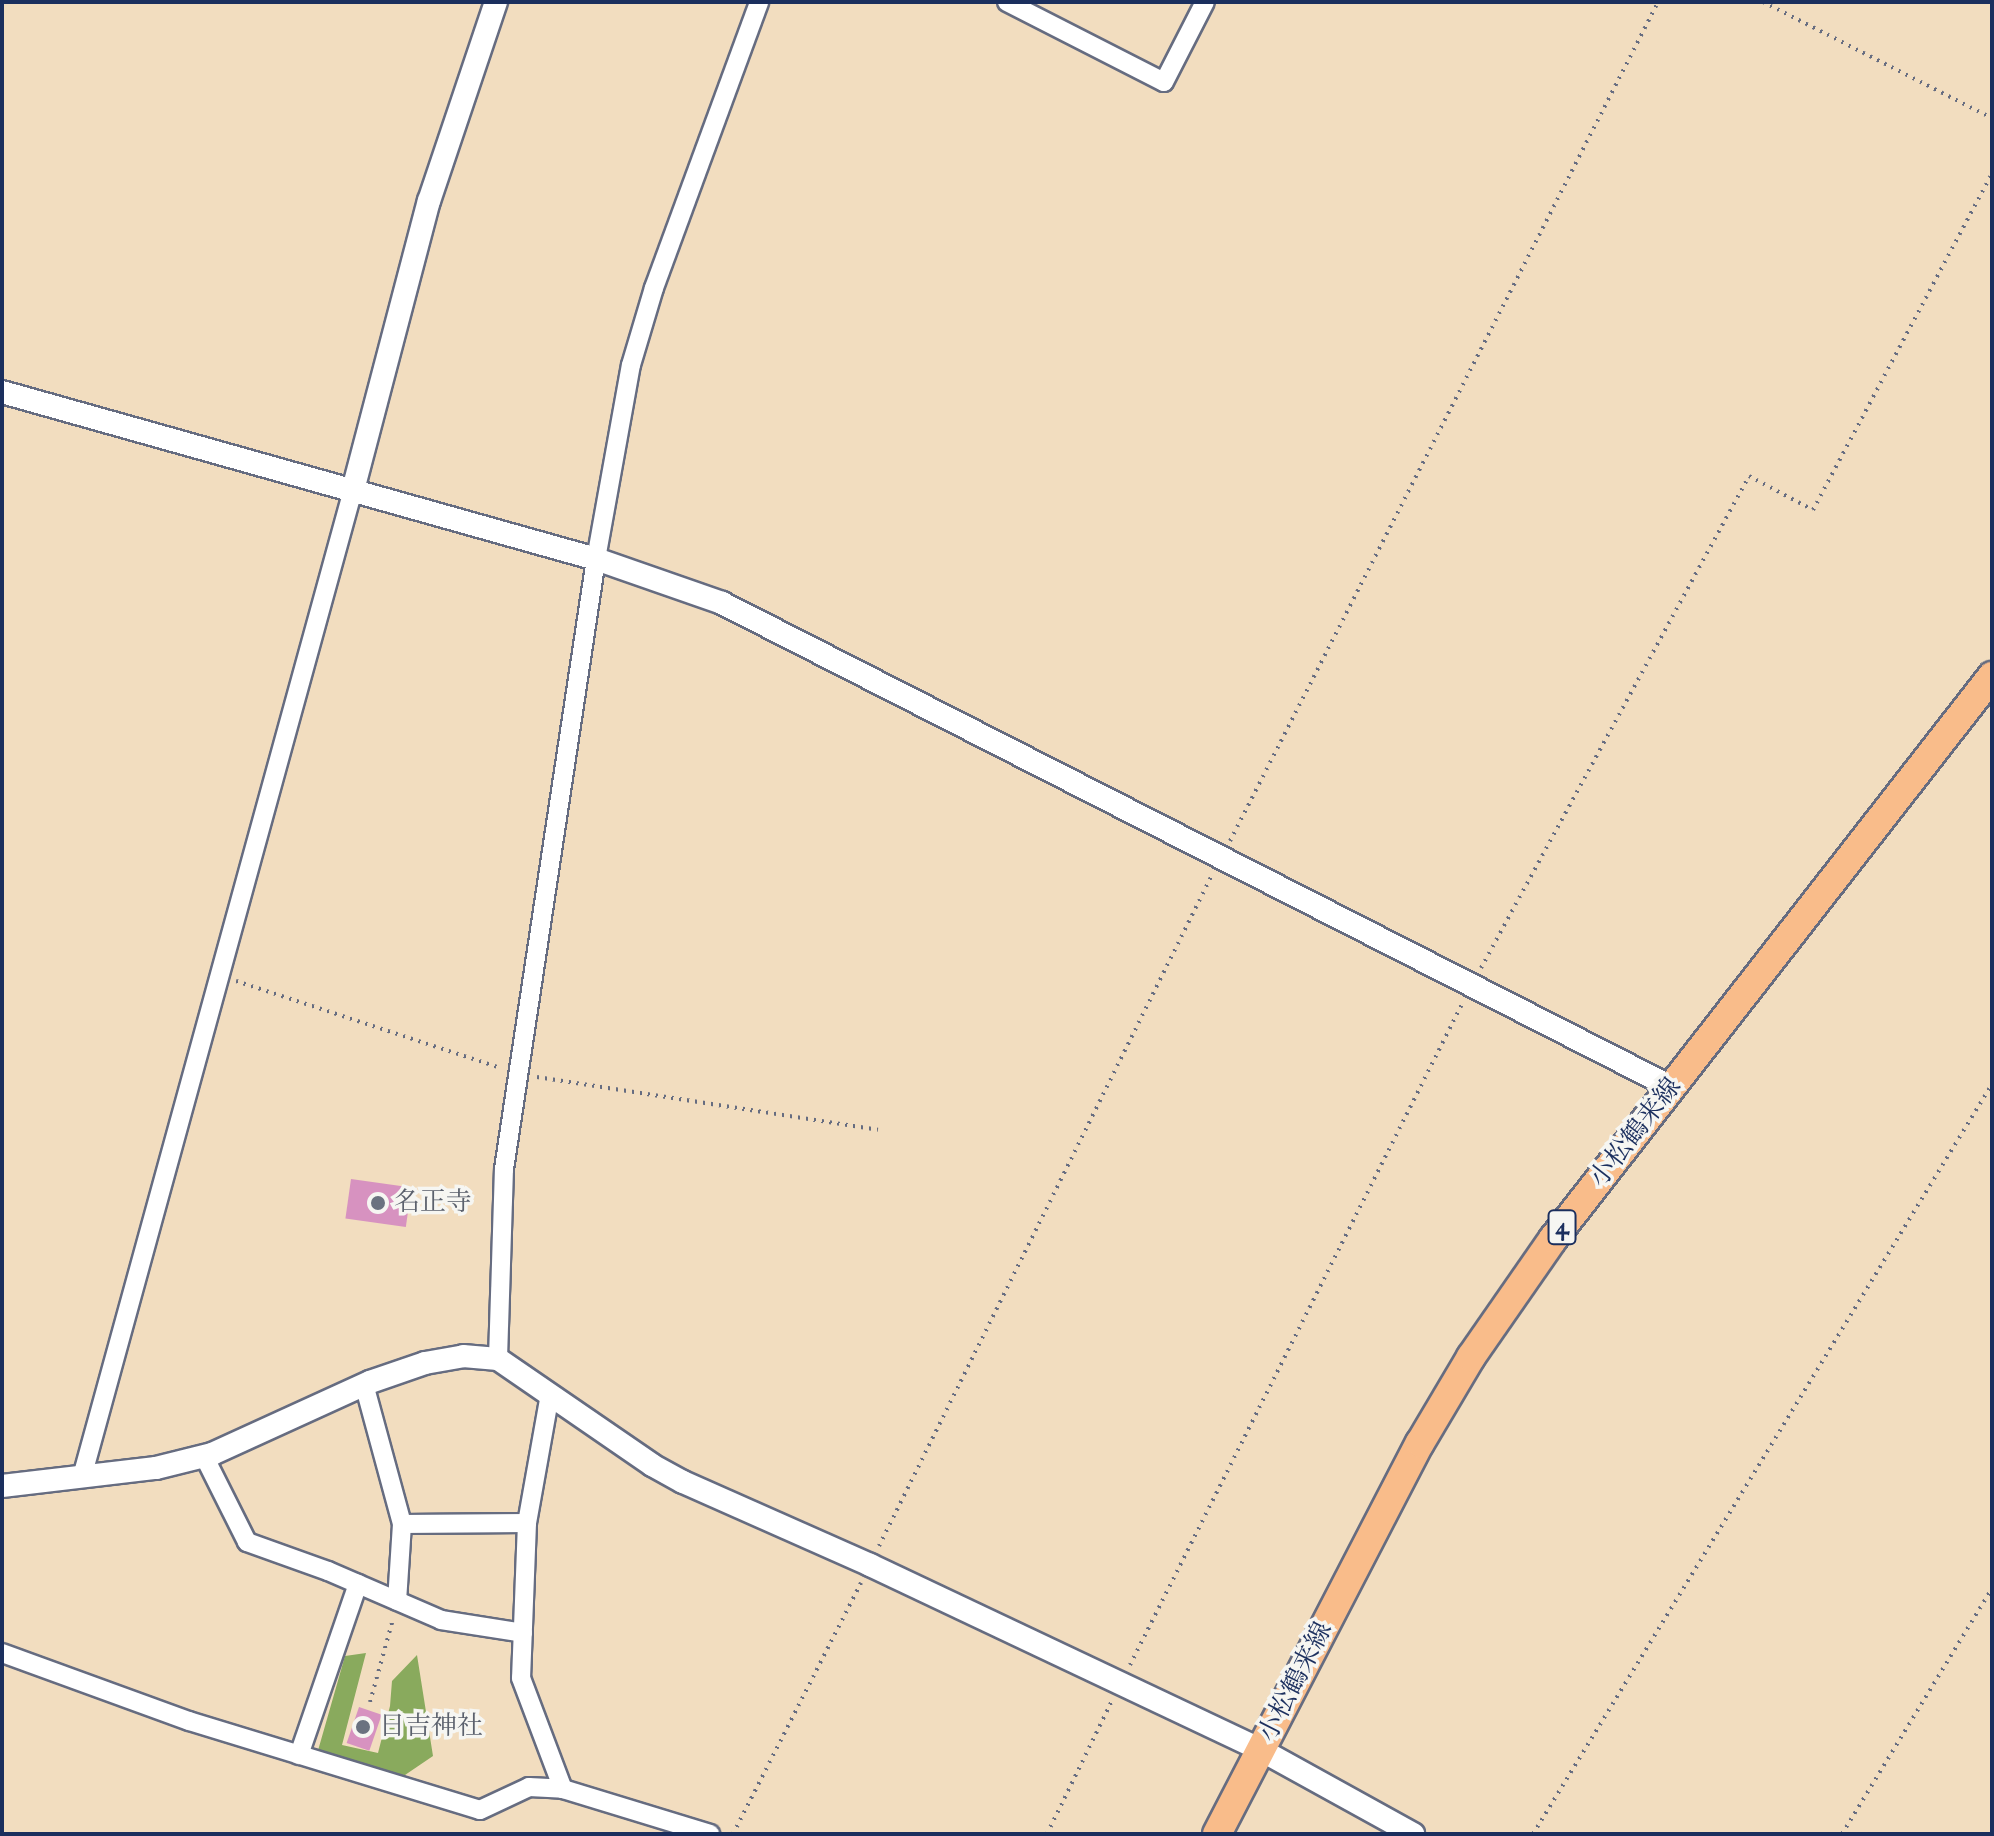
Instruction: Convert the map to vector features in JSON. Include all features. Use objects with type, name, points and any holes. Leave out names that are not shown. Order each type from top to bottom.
[{"type":"main road","name":"小松鶴来線","points":[[1217,1834],[1413,1457],[1471,1357],[1553,1239],[1992,676]]},
{"type":"street","points":[[82,1477],[353,490],[429,201],[496,2]]},
{"type":"street","points":[[498,1359],[504,1169],[596,559],[631,365],[654,288],[759,2]]},
{"type":"street","points":[[1007,2],[1164,82],[1205,2]]},
{"type":"street","points":[[2,392],[596,559],[722,603],[1671,1087]]},
{"type":"street","points":[[2,1486],[156,1468],[204,1456],[364,1384],[425,1363],[463,1356],[498,1359],[652,1465],[683,1482],[870,1565],[1261,1750],[1413,1834]]},
{"type":"street","points":[[364,1384],[402,1524],[397,1601]]},
{"type":"street","points":[[550,1394],[527,1523],[521,1678],[563,1789]]},
{"type":"street","points":[[204,1456],[247,1542],[358,1584],[441,1620],[523,1633]]},
{"type":"street","points":[[402,1524],[527,1523]]},
{"type":"street","points":[[299,1755],[358,1584]]},
{"type":"street","points":[[2,1653],[189,1721],[480,1810],[529,1787],[563,1789],[710,1834]]},
{"type":"path","points":[[733,1834],[1221,857],[1658,2]]},
{"type":"path","points":[[1763,2],[1992,118]]},
{"type":"path","points":[[1047,1834],[1472,984],[1749,476],[1813,510],[1992,173]]},
{"type":"path","points":[[219,976],[519,1074],[878,1130]]},
{"type":"path","points":[[1533,1834],[1992,1084]]},
{"type":"path","points":[[1842,1834],[1992,1588]]},
{"type":"path","points":[[370,1702],[397,1601]]},
{"type":"green space","points":[[366,1653],[342,1745],[378,1753],[390,1706],[392,1681],[417,1655],[433,1756],[405,1775],[386,1774],[317,1754],[345,1656]]},
{"type":"building","name":"名正寺","points":[[351,1179],[411,1187],[406,1227],[345,1219]]},
{"type":"building","points":[[359,1707],[382,1715],[369,1751],[347,1743]]},
{"type":"place","name":"名正寺","points":[[378,1203]]},
{"type":"place","name":"日吉神社","points":[[363,1727]]}]
